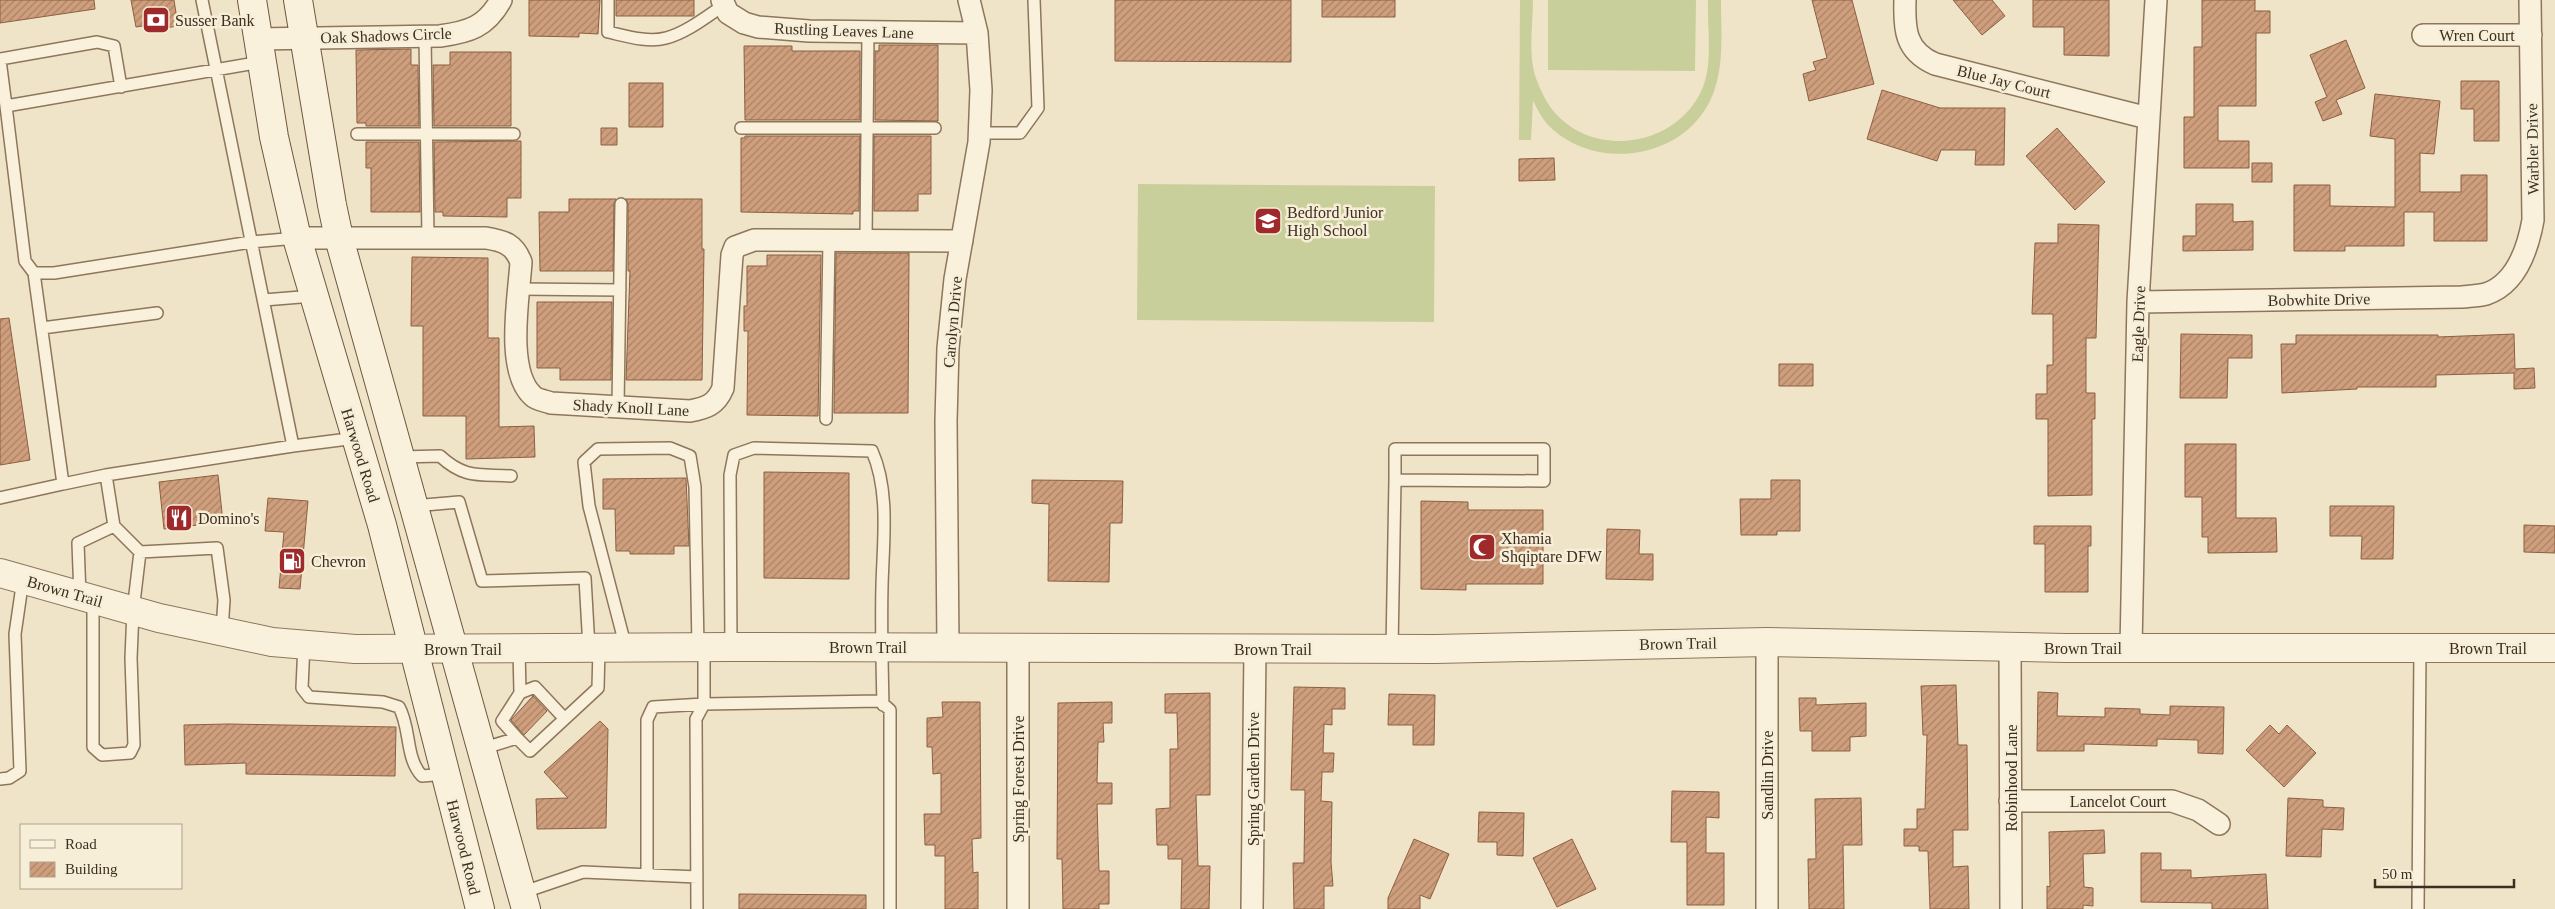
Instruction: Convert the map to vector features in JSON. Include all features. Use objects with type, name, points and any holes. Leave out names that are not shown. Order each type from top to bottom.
[{"type":"street","name":"Harwood Road","points":[[252,0],[274,137],[297,238],[382,525],[480,909]]},
{"type":"street","points":[[298,0],[339,238],[481,750],[520,905]]},
{"type":"street","name":"Oak Shadows Circle","points":[[259,50],[304,38],[425,36],[468,32],[487,20],[500,0]]},
{"type":"street","name":"Carolyn Drive","points":[[948,647],[946,421],[948,348],[954,279],[980,132],[981,90],[977,33],[969,0]]},
{"type":"street","name":"Blue Jay Court","points":[[1905,0],[1904,25],[1909,42],[1923,58],[1935,64],[2148,118]]},
{"type":"street","name":"Eagle Drive","points":[[2131,648],[2138,302],[2156,0]]},
{"type":"street","name":"Warbler Drive","points":[[2499,287],[2519,264],[2528,245],[2533,220],[2530,0]]},
{"type":"street","name":"Rustling Leaves Lane","points":[[723,3],[728,13],[744,23],[758,27],[809,31],[977,33]]},
{"type":"street","name":"Wren Court","points":[[2423,34],[2531,34]]},
{"type":"street","name":"Shady Knoll Lane","points":[[297,238],[486,238],[510,245],[516,251],[520,262],[516,358],[525,385],[534,397],[551,403],[690,411],[706,408],[719,399],[723,388],[732,255],[735,248],[754,240],[962,241]]},
{"type":"street","name":"Bobwhite Drive","points":[[2138,302],[2462,297],[2486,294],[2499,287]]},
{"type":"street","name":"Brown Trail","points":[[12,576],[133,611],[272,642],[354,649],[701,647],[1392,649],[1767,642],[2131,648],[2555,648]]},
{"type":"street","name":"Sandlin Drive","points":[[1767,642],[1767,909]]},
{"type":"street","name":"Robinhood Lane","points":[[2010,647],[2011,909]]},
{"type":"street","name":"Spring Forest Drive","points":[[1018,648],[1018,909]]},
{"type":"street","name":"Spring Garden Drive","points":[[1252,909],[1255,649]]},
{"type":"street","name":"Lancelot Court","points":[[2010,801],[2172,801],[2198,810],[2219,824]]},
{"type":"lane","points":[[202,0],[293,446]]},
{"type":"lane","points":[[608,0],[608,32],[634,38],[666,38],[696,24],[723,3]]},
{"type":"lane","points":[[980,132],[1020,132],[1038,108],[1034,0]]},
{"type":"lane","points":[[866,240],[868,32]]},
{"type":"lane","points":[[425,36],[428,238]]},
{"type":"lane","points":[[63,484],[34,273],[25,261],[0,60],[97,42],[114,46],[121,86]]},
{"type":"lane","points":[[6,106],[215,70],[259,50]]},
{"type":"lane","points":[[741,128],[934,128]]},
{"type":"lane","points":[[357,134],[514,134]]},
{"type":"lane","points":[[618,407],[621,204]]},
{"type":"lane","points":[[34,273],[54,273],[251,242],[297,238]]},
{"type":"lane","points":[[826,418],[829,240]]},
{"type":"lane","points":[[519,288],[620,290]]},
{"type":"lane","points":[[264,300],[313,296]]},
{"type":"lane","points":[[42,328],[157,313]]},
{"type":"lane","points":[[0,498],[106,476],[293,446],[356,438]]},
{"type":"lane","points":[[626,648],[589,506],[584,462],[598,450],[670,448],[690,456],[695,487],[704,704],[696,719],[697,909]]},
{"type":"lane","points":[[731,647],[730,476],[734,456],[754,448],[872,451],[881,470],[883,520],[881,647],[883,704]]},
{"type":"lane","points":[[1392,649],[1395,449],[1544,449],[1544,481],[1395,480]]},
{"type":"lane","points":[[400,457],[440,456],[453,468],[465,474],[511,476]]},
{"type":"lane","points":[[106,476],[114,526],[140,552],[217,548],[224,600],[222,631]]},
{"type":"lane","points":[[413,506],[459,502],[482,581],[585,578],[598,688],[530,751],[502,721],[520,693],[519,649]]},
{"type":"lane","points":[[114,526],[78,543],[86,597],[93,747],[102,756],[130,753],[134,745],[131,658],[133,611],[140,552]]},
{"type":"lane","points":[[0,779],[9,778],[20,770],[12,576]]},
{"type":"lane","points":[[304,644],[302,688],[309,698],[383,702],[399,707],[404,716],[414,767],[422,776],[446,774]]},
{"type":"lane","points":[[2418,909],[2420,648]]},
{"type":"lane","points":[[520,693],[535,687],[564,718]]},
{"type":"lane","points":[[647,875],[647,720],[653,707],[704,704],[880,701],[890,710],[890,909]]},
{"type":"lane","points":[[481,750],[516,738]]},
{"type":"lane","points":[[520,905],[583,872],[697,877]]},
{"type":"green space","points":[[1520,0],[1533,0],[1531,42],[1533,64],[1540,87],[1549,104],[1557,115],[1575,129],[1595,138],[1616,141],[1638,139],[1658,133],[1677,122],[1692,106],[1703,87],[1708,66],[1708,0],[1721,0],[1720,64],[1715,89],[1710,101],[1697,121],[1679,136],[1659,147],[1636,153],[1613,154],[1590,150],[1569,141],[1547,124],[1533,101],[1531,140],[1519,140]]},
{"type":"green space","points":[[1548,0],[1696,0],[1695,71],[1548,70]]},
{"type":"green space","points":[[1138,184],[1435,186],[1434,322],[1137,320]]},
{"type":"building","points":[[0,0],[94,0],[95,9],[0,23]]},
{"type":"building","name":"Susser Bank","points":[[131,0],[174,0],[178,26],[150,30],[149,25],[136,27]]},
{"type":"building","points":[[529,0],[600,0],[598,34],[579,33],[579,37],[529,36]]},
{"type":"building","points":[[616,0],[694,0],[694,16],[616,16]]},
{"type":"building","points":[[1115,0],[1291,0],[1291,62],[1115,61]]},
{"type":"building","points":[[1322,0],[1395,0],[1395,17],[1322,17]]},
{"type":"building","points":[[1812,0],[1852,0],[1874,84],[1809,101],[1803,74],[1816,70],[1813,62],[1827,58]]},
{"type":"building","points":[[1953,0],[1992,0],[2005,16],[1982,35]]},
{"type":"building","points":[[2033,0],[2109,0],[2109,56],[2064,55],[2064,27],[2033,27]]},
{"type":"building","points":[[2202,0],[2255,0],[2255,11],[2270,11],[2270,33],[2256,33],[2256,106],[2218,106],[2218,141],[2249,141],[2249,168],[2184,168],[2184,117],[2194,117],[2194,47],[2202,47]]},
{"type":"building","points":[[2346,40],[2365,88],[2336,100],[2342,114],[2323,121],[2315,102],[2327,97],[2310,55]]},
{"type":"building","points":[[879,45],[938,45],[938,121],[875,120],[875,51],[879,51]]},
{"type":"building","points":[[744,46],[792,46],[792,51],[860,51],[860,120],[745,120]]},
{"type":"building","points":[[411,49],[411,65],[418,65],[419,126],[366,126],[366,123],[357,123],[356,50]]},
{"type":"building","points":[[450,52],[511,52],[511,126],[434,126],[433,65],[450,65]]},
{"type":"building","points":[[2461,81],[2499,81],[2499,141],[2474,141],[2474,109],[2461,109]]},
{"type":"building","points":[[629,83],[663,83],[663,127],[629,127]]},
{"type":"building","points":[[1882,90],[1940,108],[2005,108],[2004,165],[1975,165],[1976,150],[1941,150],[1937,161],[1867,139]]},
{"type":"building","points":[[2375,94],[2440,101],[2434,154],[2420,153],[2420,192],[2461,192],[2461,175],[2487,175],[2487,241],[2434,241],[2434,212],[2404,212],[2404,246],[2345,246],[2345,251],[2294,251],[2294,185],[2330,185],[2330,206],[2395,207],[2395,139],[2370,136]]},
{"type":"building","points":[[601,128],[617,128],[617,145],[601,145]]},
{"type":"building","points":[[2057,128],[2105,182],[2075,210],[2026,156]]},
{"type":"building","points":[[745,136],[860,136],[859,211],[853,211],[853,214],[741,212],[741,138],[745,138]]},
{"type":"building","points":[[874,136],[931,136],[931,194],[918,194],[918,211],[874,211]]},
{"type":"building","points":[[521,141],[521,198],[507,198],[507,217],[443,216],[443,212],[435,212],[434,142]]},
{"type":"building","points":[[366,142],[419,142],[420,212],[371,212],[371,168],[366,168]]},
{"type":"building","points":[[1554,158],[1555,180],[1519,181],[1519,159]]},
{"type":"building","points":[[2252,163],[2272,163],[2272,182],[2252,182]]},
{"type":"building","points":[[569,199],[616,199],[614,204],[613,271],[540,271],[539,212],[569,212]]},
{"type":"building","points":[[626,199],[702,199],[702,249],[704,249],[702,380],[626,380],[630,271],[628,271],[628,204]]},
{"type":"building","points":[[2196,204],[2233,204],[2233,222],[2253,221],[2253,250],[2183,251],[2183,236],[2196,236]]},
{"type":"building","points":[[2058,224],[2099,225],[2096,338],[2086,338],[2086,393],[2095,393],[2095,419],[2092,419],[2092,495],[2048,496],[2048,419],[2036,419],[2036,394],[2047,394],[2047,365],[2053,365],[2053,314],[2032,314],[2035,243],[2058,243]]},
{"type":"building","points":[[836,253],[909,253],[908,413],[834,413]]},
{"type":"building","points":[[767,255],[821,255],[818,416],[747,415],[748,331],[744,331],[744,306],[747,306],[747,266],[767,266]]},
{"type":"building","points":[[412,257],[488,258],[488,338],[499,338],[499,427],[534,426],[535,457],[466,459],[466,416],[423,416],[423,326],[411,326]]},
{"type":"building","points":[[537,302],[612,302],[611,380],[560,380],[560,368],[537,368]]},
{"type":"building","points":[[9,318],[30,460],[0,465],[0,319]]},
{"type":"building","points":[[2181,334],[2252,335],[2252,358],[2228,358],[2227,398],[2180,398]]},
{"type":"building","points":[[2514,334],[2515,369],[2534,368],[2535,388],[2514,389],[2514,373],[2436,375],[2436,387],[2357,387],[2357,389],[2282,393],[2281,344],[2296,344],[2296,335],[2438,335],[2438,337]]},
{"type":"building","points":[[1779,364],[1813,364],[1813,386],[1779,386]]},
{"type":"building","points":[[2185,444],[2236,444],[2236,518],[2276,518],[2277,552],[2208,553],[2208,537],[2202,537],[2202,497],[2185,497]]},
{"type":"building","points":[[764,472],[849,473],[849,579],[764,578]]},
{"type":"building","points":[[218,475],[223,522],[164,529],[159,482]]},
{"type":"building","points":[[686,478],[689,546],[674,546],[674,554],[630,554],[630,551],[616,551],[615,509],[603,509],[603,479]]},
{"type":"building","points":[[1032,480],[1123,481],[1122,523],[1110,523],[1109,582],[1048,581],[1049,504],[1032,503]]},
{"type":"building","points":[[1771,480],[1800,480],[1800,531],[1777,531],[1777,535],[1741,535],[1740,499],[1771,499]]},
{"type":"building","points":[[268,498],[308,501],[300,589],[279,588],[284,532],[265,531]]},
{"type":"building","name":"Xhamia Shqiptare DFW","points":[[1421,501],[1468,502],[1468,510],[1543,510],[1543,584],[1466,584],[1466,590],[1421,589]]},
{"type":"building","points":[[2330,506],[2394,506],[2393,559],[2361,559],[2362,536],[2330,536]]},
{"type":"building","points":[[2524,525],[2555,526],[2555,553],[2524,552]]},
{"type":"building","points":[[2034,526],[2091,526],[2091,546],[2088,546],[2088,592],[2045,592],[2045,544],[2034,544]]},
{"type":"building","points":[[1607,529],[1640,530],[1639,554],[1653,554],[1653,580],[1606,579]]},
{"type":"building","points":[[1956,685],[1958,745],[1967,745],[1968,830],[1953,830],[1953,867],[1968,866],[1969,909],[1930,909],[1928,851],[1919,851],[1919,846],[1904,846],[1904,829],[1917,829],[1917,809],[1925,809],[1927,735],[1923,735],[1921,686]]},
{"type":"building","points":[[1294,687],[1345,688],[1345,709],[1332,709],[1332,725],[1324,724],[1323,753],[1334,753],[1333,772],[1322,772],[1321,801],[1332,802],[1331,862],[1333,886],[1324,886],[1324,909],[1294,909],[1293,863],[1304,863],[1305,790],[1291,790]]},
{"type":"building","points":[[2038,692],[2058,693],[2057,716],[2105,717],[2105,708],[2140,709],[2140,714],[2170,715],[2170,706],[2224,707],[2223,754],[2198,753],[2198,740],[2157,739],[2157,746],[2084,744],[2084,751],[2037,751]]},
{"type":"building","points":[[1210,693],[1210,795],[1196,795],[1198,866],[1210,866],[1209,909],[1181,909],[1182,859],[1168,859],[1168,845],[1157,845],[1156,809],[1170,808],[1170,749],[1178,749],[1177,713],[1165,713],[1165,694]]},
{"type":"building","points":[[1389,694],[1435,695],[1434,745],[1413,745],[1413,725],[1388,725]]},
{"type":"building","points":[[533,696],[547,711],[524,735],[511,720]]},
{"type":"building","points":[[1799,698],[1816,698],[1816,705],[1866,703],[1866,736],[1850,737],[1850,751],[1812,751],[1812,731],[1800,731]]},
{"type":"building","points":[[942,702],[980,702],[981,838],[972,839],[973,873],[978,872],[978,909],[945,909],[945,856],[935,856],[935,845],[925,845],[924,814],[941,814],[941,773],[933,774],[932,747],[927,747],[927,718],[943,717]]},
{"type":"building","points":[[1112,702],[1112,723],[1103,723],[1104,742],[1098,742],[1097,783],[1112,783],[1112,804],[1097,804],[1099,871],[1109,871],[1109,904],[1099,904],[1099,909],[1063,909],[1062,859],[1057,859],[1058,703]]},
{"type":"building","points":[[600,721],[608,729],[606,828],[537,829],[536,799],[568,798],[544,772]]},
{"type":"building","points":[[184,725],[396,727],[395,776],[246,774],[246,763],[185,765]]},
{"type":"building","points":[[2270,725],[2279,734],[2287,725],[2316,753],[2284,787],[2246,750]]},
{"type":"building","points":[[1672,791],[1719,792],[1719,818],[1706,817],[1706,853],[1724,853],[1724,905],[1687,905],[1687,842],[1671,842]]},
{"type":"building","points":[[1861,798],[1862,845],[1843,845],[1844,909],[1809,909],[1808,859],[1816,859],[1815,799]]},
{"type":"building","points":[[2288,798],[2323,800],[2323,807],[2344,808],[2343,830],[2322,829],[2321,857],[2286,856]]},
{"type":"building","points":[[1479,812],[1524,813],[1523,856],[1497,855],[1497,842],[1478,842]]},
{"type":"building","points":[[2104,830],[2105,853],[2083,854],[2084,887],[2093,888],[2093,906],[2083,905],[2083,909],[2047,909],[2047,886],[2050,887],[2049,832]]},
{"type":"building","points":[[1414,839],[1449,854],[1430,899],[1420,895],[1420,909],[1388,909],[1388,898]]},
{"type":"building","points":[[1572,839],[1596,889],[1557,907],[1533,858]]},
{"type":"building","points":[[2141,853],[2161,853],[2161,870],[2191,870],[2191,878],[2266,874],[2268,909],[2212,909],[2212,903],[2141,902]]},
{"type":"building","points":[[739,894],[866,895],[866,909],[739,909]]},
{"type":"place","name":"Susser Bank","points":[[156,20]]},
{"type":"place","name":"Bedford Junior High School","points":[[1268,221]]},
{"type":"place","name":"Domino's","points":[[179,518]]},
{"type":"place","name":"Xhamia Shqiptare DFW","points":[[1482,547]]},
{"type":"place","name":"Chevron","points":[[292,561]]}]
